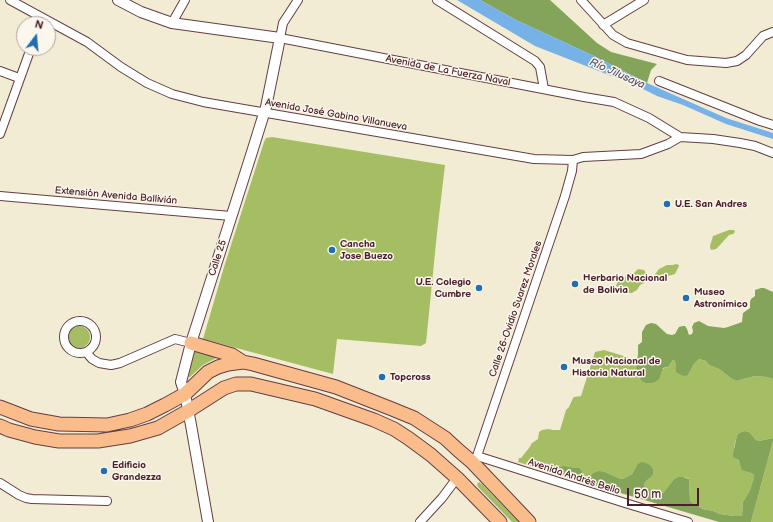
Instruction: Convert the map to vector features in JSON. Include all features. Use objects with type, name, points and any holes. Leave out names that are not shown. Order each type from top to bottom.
[{"type":"main road","points":[[191,343],[232,355],[243,362],[336,387],[414,418],[474,459],[529,522]]},
{"type":"main road","points":[[0,407],[31,419],[59,424],[107,426],[147,414],[184,394],[208,372],[228,364],[243,362]]},
{"type":"main road","points":[[0,426],[36,437],[59,441],[98,441],[130,436],[158,428],[224,388],[236,384],[250,384],[315,399],[374,420],[394,429],[431,455],[457,478],[500,522]]},
{"type":"main road","points":[[457,478],[474,459]]},
{"type":"street","name":"Avenida José Gabino Villanueva","points":[[10,0],[34,16]]},
{"type":"street","name":"Avenida de La Fuerza Naval","points":[[118,0],[141,12],[172,23],[280,38],[614,102],[649,118],[680,137],[713,138],[740,143],[773,153]]},
{"type":"street","points":[[172,23],[185,0]]},
{"type":"street","name":"Calle 25","points":[[208,522],[192,425],[181,382],[191,343],[266,107],[283,23],[298,0]]},
{"type":"street","points":[[437,0],[535,61],[540,67],[544,89]]},
{"type":"street","points":[[580,0],[613,35],[627,43],[686,60],[726,63],[731,62],[742,58],[760,39],[773,32]]},
{"type":"street","points":[[603,25],[644,0]]},
{"type":"street","name":"Avenida José Gabino Villanueva","points":[[56,28],[87,42],[121,67],[147,83],[172,94],[203,102],[353,129],[534,159],[573,160],[583,157],[641,154],[668,144],[680,137]]},
{"type":"street","points":[[0,134],[28,56]]},
{"type":"street","points":[[0,71],[20,78]]},
{"type":"street","points":[[659,81],[773,125]]},
{"type":"street","name":"Calle 26-Ovidio Suarez Morales","points":[[474,459],[565,196],[572,172],[573,160]]},
{"type":"street","name":"Extensión Avenida Ballivián","points":[[0,196],[231,216]]},
{"type":"street","points":[[77,321],[87,323],[94,330],[96,335],[94,346],[86,352],[81,354],[75,353],[66,347],[64,342],[63,336],[67,326],[77,321]]},
{"type":"street","points":[[86,352],[92,359],[99,363],[112,365],[120,363],[175,339],[191,343]]},
{"type":"street","name":"Avenida Andrés Bello","points":[[474,459],[688,522]]},
{"type":"street","points":[[420,522],[442,498],[457,478]]},
{"type":"street","points":[[0,483],[26,498],[107,501]]},
{"type":"green space","points":[[480,0],[550,0],[597,43],[611,52],[657,64],[651,70],[647,83],[596,57],[516,20]]},
{"type":"green space","name":"Cancha Jose Buezo","points":[[272,137],[445,165],[426,343],[421,346],[337,339],[333,374],[203,339],[224,267],[264,142],[266,138]]},
{"type":"green space","points":[[729,230],[734,230],[735,232],[729,235],[716,249],[711,250],[710,246],[713,236]]},
{"type":"green space","points":[[676,264],[679,266],[675,274],[651,282],[659,269],[667,265]]},
{"type":"green space","points":[[638,269],[644,270],[648,276],[648,279],[640,285],[637,290],[632,293],[627,293],[622,289],[618,289],[616,286],[618,281],[630,273],[634,273]]},
{"type":"green space","points":[[761,288],[773,292],[773,379],[755,376],[736,381],[719,369],[709,365],[706,361],[699,359],[694,364],[688,375],[681,375],[676,372],[675,361],[673,360],[668,367],[663,368],[659,379],[655,382],[646,383],[642,381],[636,368],[638,345],[642,342],[642,332],[646,325],[651,323],[656,324],[667,334],[672,335],[675,334],[679,327],[683,326],[687,329],[689,335],[692,334],[692,327],[694,323],[699,321],[708,326],[728,327],[742,322],[743,313],[750,308],[751,299],[755,296],[755,290]]},
{"type":"green space","points":[[79,326],[87,329],[90,337],[87,345],[79,348],[71,345],[68,337],[71,329]]},
{"type":"green space","points":[[195,350],[218,357],[203,365],[190,377],[187,377]]},
{"type":"green space","points":[[604,350],[636,361],[636,368],[639,377],[668,367],[673,360],[675,361],[675,366],[688,375],[694,364],[699,359],[706,361],[709,365],[719,369],[736,381],[755,376],[773,379],[773,438],[759,441],[756,440],[749,432],[745,431],[737,435],[734,447],[737,459],[746,471],[754,475],[750,490],[743,502],[742,516],[720,514],[703,509],[691,502],[688,478],[678,477],[674,479],[661,494],[646,488],[644,485],[650,478],[637,465],[632,474],[621,479],[607,473],[593,473],[588,478],[585,478],[582,471],[575,468],[558,470],[556,474],[518,462],[519,458],[521,458],[532,443],[538,439],[539,432],[549,429],[560,430],[566,410],[573,398],[581,396],[595,352]]},
{"type":"green space","points":[[745,431],[749,432],[756,440],[759,441],[773,438],[751,522],[719,522],[556,474],[560,467],[564,466],[579,468],[585,478],[588,478],[593,473],[599,471],[621,479],[632,474],[637,465],[641,462],[646,463],[651,466],[653,474],[644,485],[646,488],[661,494],[674,479],[683,477],[689,479],[691,502],[703,509],[720,514],[742,516],[743,502],[750,490],[754,475],[742,470],[739,461],[733,457],[733,454],[737,435]]},
{"type":"green space","points":[[773,441],[773,522],[751,522]]},
{"type":"green space","points":[[479,482],[519,522],[512,522],[478,487],[477,484]]},
{"type":"water","name":"Río Jilusaya","points":[[457,0],[480,0],[516,20],[596,57],[647,83],[726,118],[773,133],[773,139],[726,124],[683,105],[657,96],[637,86],[535,46]]},
{"type":"place","name":"U.E. San Andres","points":[[667,204]]},
{"type":"place","name":"Cancha Jose Buezo","points":[[332,250]]},
{"type":"place","name":"Herbario Nacional de Bolivia","points":[[575,284]]},
{"type":"place","name":"U.E. Colegio Cumbre","points":[[479,288]]},
{"type":"place","name":"Museo Astronímico","points":[[686,298]]},
{"type":"place","name":"Museo Nacional de Historia Natural","points":[[564,367]]},
{"type":"place","name":"Topcross","points":[[382,377]]},
{"type":"place","name":"Edificio Grandezza","points":[[104,471]]}]
